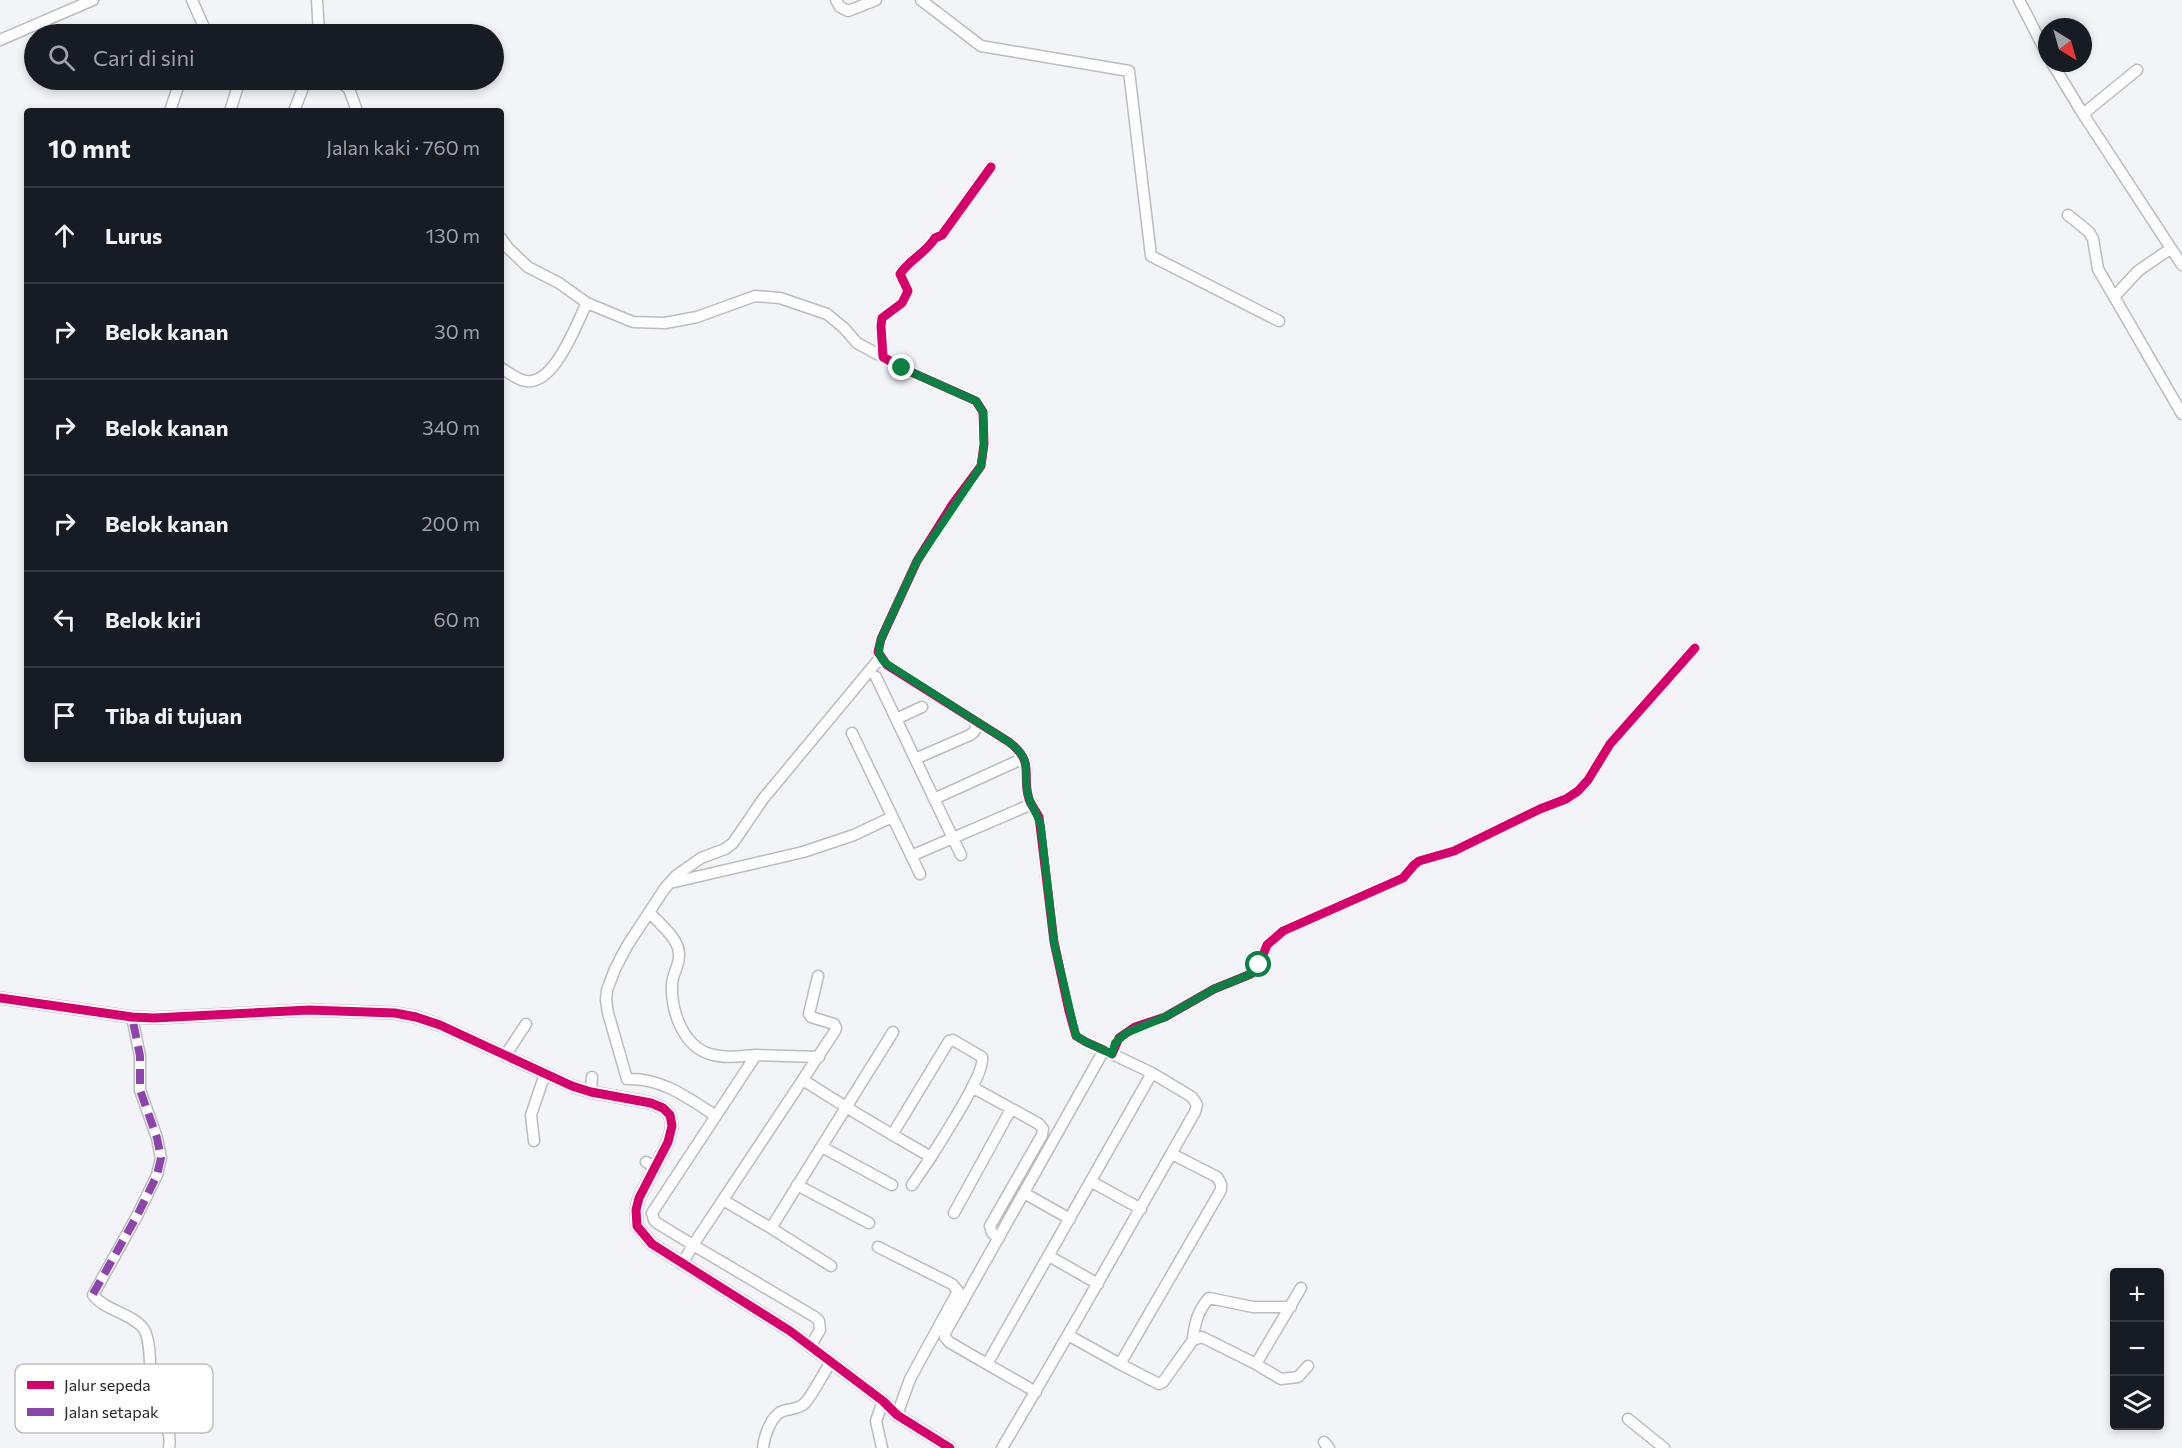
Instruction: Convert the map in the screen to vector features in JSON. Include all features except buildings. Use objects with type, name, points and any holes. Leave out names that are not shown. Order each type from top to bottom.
[{"type":"street","points":[[37,24],[93,0]]},
{"type":"street","points":[[192,0],[203,24]]},
{"type":"street","points":[[317,0],[318,24]]},
{"type":"street","points":[[836,0],[840,7],[848,11],[876,0]]},
{"type":"street","points":[[921,0],[981,46],[1129,71],[1151,256],[1279,321]]},
{"type":"street","points":[[2019,0],[2038,37]]},
{"type":"street","points":[[0,40],[24,30]]},
{"type":"street","points":[[2083,114],[2137,70]]},
{"type":"street","points":[[2057,72],[2182,265]]},
{"type":"street","points":[[171,108],[177,90]]},
{"type":"street","points":[[231,108],[237,90]]},
{"type":"street","points":[[295,108],[302,90]]},
{"type":"street","points":[[350,90],[356,108]]},
{"type":"street","points":[[883,357],[880,326],[882,318],[902,303],[908,291],[900,274],[928,249],[935,238],[942,235],[991,167]]},
{"type":"street","points":[[2068,215],[2089,232],[2093,239],[2098,269],[2182,414]]},
{"type":"street","points":[[504,242],[528,267],[559,284],[586,303],[633,322],[664,323],[697,317],[755,296],[780,298],[827,315],[844,328],[857,343],[902,368],[976,401],[983,412],[984,444],[981,466],[917,561],[881,639],[880,658],[1018,749],[1024,758],[1028,792],[1039,817],[1054,942],[1068,1011],[1076,1036],[1152,1073],[1192,1097],[1197,1105],[1195,1113],[1141,1209],[1002,1448]]},
{"type":"street","points":[[2114,297],[2138,271],[2170,249]]},
{"type":"street","points":[[504,370],[523,381],[533,381],[544,376],[554,367],[586,303]]},
{"type":"street","points":[[1036,1392],[949,1342],[944,1336],[1024,1193],[1115,1043],[1126,1033],[1165,1017],[1214,989],[1251,974],[1259,965],[1267,945],[1283,931],[1400,880],[1407,876],[1419,861],[1454,851],[1578,792],[1610,744],[1695,648]]},
{"type":"street","points":[[626,1098],[627,1079],[608,1013],[607,990],[627,946],[670,883],[686,867],[733,843],[763,799],[880,658]]},
{"type":"street","points":[[876,677],[961,855]]},
{"type":"street","points":[[896,719],[922,707]]},
{"type":"street","points":[[915,759],[970,735],[978,723]]},
{"type":"street","points":[[852,733],[921,874]]},
{"type":"street","points":[[934,799],[1024,758]]},
{"type":"street","points":[[911,856],[1032,804]]},
{"type":"street","points":[[670,883],[803,852],[854,835],[892,817]]},
{"type":"street","points":[[650,913],[680,953],[672,986],[682,1031],[690,1041],[709,1054],[724,1057],[756,1055],[819,1057]]},
{"type":"street","points":[[682,1264],[836,1028],[834,1024],[811,1017],[809,1014],[818,976]]},
{"type":"street","points":[[0,998],[132,1017],[154,1018],[309,1010],[395,1013],[440,1025],[545,1074],[591,1092],[651,1103],[663,1108],[672,1119],[668,1142],[650,1164],[636,1210],[637,1226],[652,1245],[790,1331],[883,1401],[897,1416],[950,1448]]},
{"type":"street","points":[[132,1017],[140,1056],[140,1090],[157,1138],[161,1158],[157,1175],[138,1214],[93,1295],[103,1304],[139,1325],[148,1345],[150,1364]]},
{"type":"street","points":[[505,1056],[526,1024]]},
{"type":"street","points":[[771,1228],[893,1032]]},
{"type":"street","points":[[892,1135],[946,1044],[951,1041],[982,1057],[983,1064],[972,1087],[912,1185]]},
{"type":"street","points":[[756,1055],[652,1213],[657,1223],[815,1317],[819,1321],[820,1330],[810,1347]]},
{"type":"street","points":[[987,1364],[1152,1073]]},
{"type":"street","points":[[534,1141],[531,1115],[545,1074]]},
{"type":"street","points":[[591,1092],[592,1077]]},
{"type":"street","points":[[627,1079],[654,1081],[674,1089],[716,1116]]},
{"type":"street","points":[[803,1080],[845,1108],[931,1157]]},
{"type":"street","points":[[972,1087],[1039,1124],[1043,1129],[1042,1135],[990,1226],[992,1233],[999,1238]]},
{"type":"street","points":[[954,1213],[1011,1109]]},
{"type":"street","points":[[822,1147],[892,1185]]},
{"type":"street","points":[[1120,1364],[1221,1190],[1217,1177],[1172,1154]]},
{"type":"street","points":[[1092,1182],[1141,1209]]},
{"type":"street","points":[[797,1185],[869,1223]]},
{"type":"street","points":[[1024,1193],[1070,1219]]},
{"type":"street","points":[[723,1200],[831,1266]]},
{"type":"street","points":[[878,1247],[952,1284],[957,1289],[956,1295],[910,1379],[897,1416]]},
{"type":"street","points":[[1049,1256],[1098,1284]]},
{"type":"street","points":[[1256,1364],[1301,1288]]},
{"type":"street","points":[[1068,1335],[1159,1384],[1193,1340],[1197,1317],[1209,1298],[1253,1307],[1291,1307]]},
{"type":"street","points":[[1193,1340],[1202,1336],[1281,1379],[1298,1377],[1308,1366]]},
{"type":"street","points":[[763,1448],[765,1438],[775,1418],[782,1411],[793,1410],[803,1404],[831,1362]]},
{"type":"street","points":[[882,1448],[876,1421],[883,1401]]},
{"type":"street","points":[[1628,1419],[1664,1448]]},
{"type":"street","points":[[169,1433],[169,1448]]},
{"type":"marked path","points":[[93,1294],[138,1214],[157,1175],[161,1158],[157,1138],[140,1090],[140,1056],[132,1017]]},
{"type":"cycle path","points":[[991,167],[942,235],[935,238],[900,274],[908,291],[902,303],[882,318],[883,357],[902,368],[976,401],[983,412],[984,444],[981,466],[952,505],[917,561],[881,639],[878,652],[887,665],[1009,742],[1022,756],[1025,762],[1029,799],[1039,817],[1054,942],[1069,1011],[1076,1036],[1104,1050]]},
{"type":"cycle path","points":[[1112,1054],[1119,1038],[1135,1027],[1165,1017],[1214,989],[1251,974],[1259,965],[1267,945],[1283,931],[1403,878],[1419,861],[1454,851],[1540,809],[1566,799],[1578,791],[1588,780],[1610,744],[1695,648]]},
{"type":"cycle path","points":[[0,998],[132,1017],[154,1018],[309,1010],[395,1013],[440,1025],[572,1086],[591,1092],[651,1103],[663,1108],[670,1115],[672,1126],[668,1142],[639,1198],[636,1210],[637,1226],[652,1244],[790,1331],[883,1401],[897,1415],[950,1448]]},
{"type":"route","points":[[902,368],[976,401],[983,412],[984,444],[981,466],[952,505],[917,561],[881,639],[880,658],[1009,742],[1024,756],[1030,801],[1039,817],[1041,827],[1054,942],[1068,1011],[1076,1036],[1112,1054],[1115,1043],[1126,1033],[1165,1017],[1214,989],[1251,974],[1259,965]]}]
